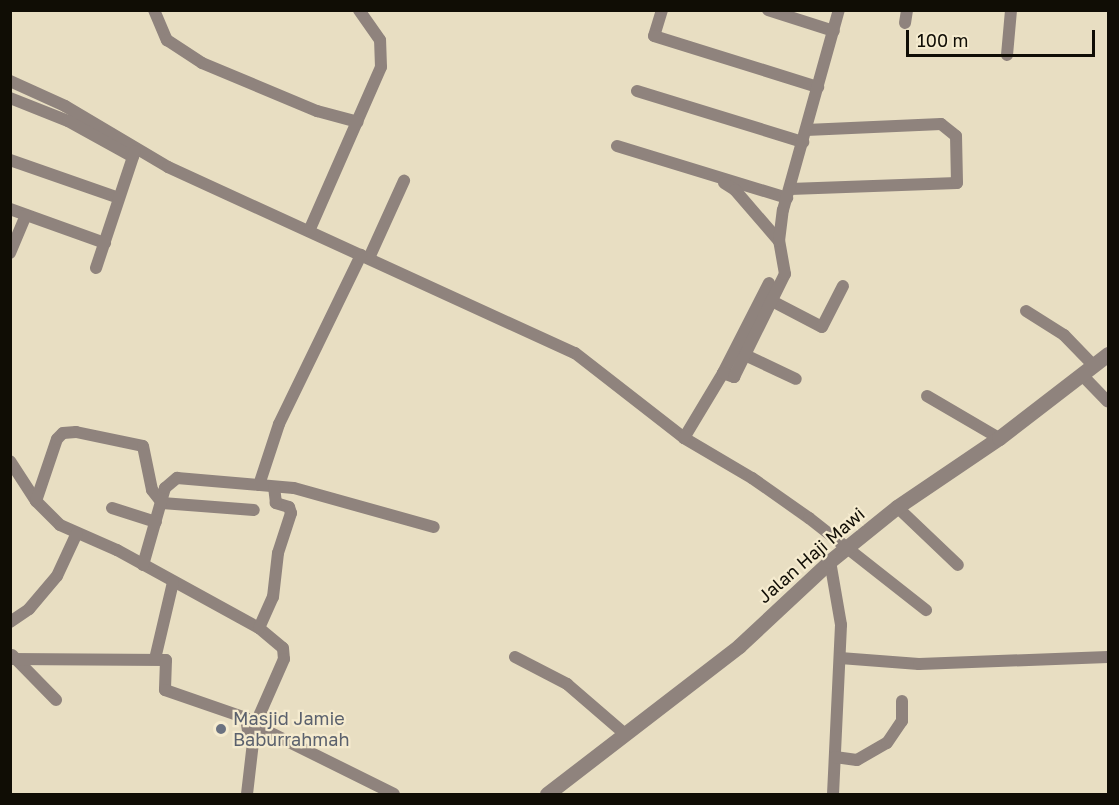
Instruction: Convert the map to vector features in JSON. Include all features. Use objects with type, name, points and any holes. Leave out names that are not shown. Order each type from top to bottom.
[{"type":"street","points":[[154,10],[167,40],[202,63],[317,111],[358,122]]},
{"type":"street","points":[[309,231],[358,122],[381,57],[377,34],[359,10]]},
{"type":"street","points":[[768,10],[834,31]]},
{"type":"street","points":[[723,373],[734,377],[785,274],[779,241],[788,194],[839,10]]},
{"type":"street","points":[[1007,55],[1011,10]]},
{"type":"street","points":[[659,11],[654,36],[818,87]]},
{"type":"street","points":[[10,81],[65,106],[135,152]]},
{"type":"street","points":[[617,146],[708,174],[788,194],[957,183],[956,136],[941,124],[804,136],[637,91]]},
{"type":"street","points":[[10,98],[68,121],[575,353],[684,438],[752,478],[926,610]]},
{"type":"street","points":[[96,268],[135,152]]},
{"type":"street","points":[[10,160],[119,198]]},
{"type":"street","points":[[708,174],[735,190],[779,241]]},
{"type":"street","points":[[259,485],[279,423],[404,181]]},
{"type":"street","points":[[10,209],[105,243]]},
{"type":"street","points":[[10,253],[26,215]]},
{"type":"street","points":[[684,438],[723,373],[769,283]]},
{"type":"street","points":[[772,301],[822,327],[843,286]]},
{"type":"street","points":[[1026,311],[1064,335],[1108,402]]},
{"type":"street","name":"Jalan Haji Mawi","points":[[547,795],[739,646],[830,561],[897,507],[999,438],[1108,354]]},
{"type":"street","points":[[745,355],[796,379]]},
{"type":"street","points":[[927,396],[999,438]]},
{"type":"street","points":[[36,501],[57,439],[63,433],[75,432],[142,446],[152,490],[162,503],[254,510]]},
{"type":"street","points":[[10,461],[36,501],[60,525],[142,565],[259,628],[285,653],[255,725],[247,795]]},
{"type":"street","points":[[142,565],[165,488],[177,478],[259,485],[317,494],[434,527]]},
{"type":"street","points":[[259,628],[273,597],[278,553],[291,513],[289,507],[276,503],[274,487]]},
{"type":"street","points":[[897,507],[958,565]]},
{"type":"street","points":[[112,508],[156,522]]},
{"type":"street","points":[[10,622],[29,609],[57,576],[77,533]]},
{"type":"street","points":[[830,561],[841,625],[833,795]]},
{"type":"street","points":[[155,659],[173,582]]},
{"type":"street","points":[[12,656],[168,661],[164,684],[168,691],[248,720],[240,795]]},
{"type":"street","points":[[12,656],[56,700]]},
{"type":"street","points":[[515,657],[567,684],[626,734]]},
{"type":"street","points":[[840,658],[919,664],[1108,657]]},
{"type":"street","points":[[835,757],[857,760],[887,743],[902,721],[902,701]]},
{"type":"street","points":[[255,725],[394,795]]},
{"type":"place","name":"Masjid Jamie Baburrahmah","points":[[221,729]]}]
